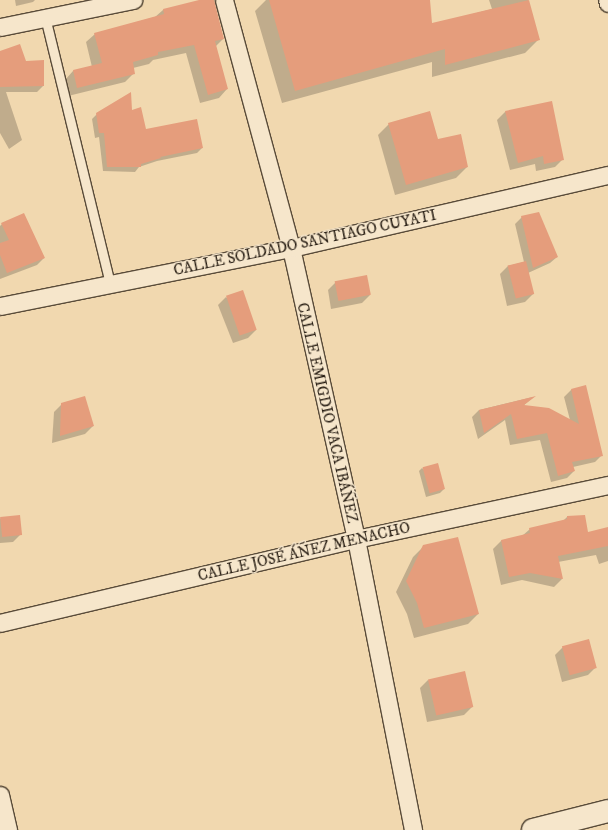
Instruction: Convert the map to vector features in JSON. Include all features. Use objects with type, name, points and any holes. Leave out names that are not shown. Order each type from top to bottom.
[{"type":"main road","points":[[533,830],[608,811]]},
{"type":"street","points":[[0,27],[133,0]]},
{"type":"street","name":"CALLE EMIGDIO VACA IBÁÑEZ","points":[[224,0],[291,248],[356,539],[413,830]]},
{"type":"street","name":"CALLE SOLDADO SANTIAGO CUYATI","points":[[0,306],[291,248],[608,175]]},
{"type":"street","name":"CALLE JOSÉ ÁÑEZ MENACHO","points":[[0,623],[356,539],[608,485]]},
{"type":"street","points":[[0,795],[8,830]]},
{"type":"lane","points":[[45,18],[110,284]]},
{"type":"building","points":[[199,0],[214,0],[224,39],[215,41],[228,89],[208,95],[194,45],[158,52],[158,55],[133,62],[135,74],[77,88],[73,70],[102,63],[94,33],[164,14],[163,9]]},
{"type":"building","points":[[269,0],[430,0],[432,23],[529,0],[540,40],[445,65],[445,49],[295,91]]},
{"type":"building","points":[[20,44],[26,61],[44,60],[44,86],[0,87],[0,51]]},
{"type":"building","points":[[131,92],[132,110],[141,107],[146,129],[197,119],[203,148],[160,157],[161,158],[141,164],[141,167],[107,167],[104,133],[99,133],[96,113]]},
{"type":"building","points":[[552,101],[564,160],[544,164],[543,156],[518,163],[505,111]]},
{"type":"building","points":[[430,111],[438,139],[461,134],[468,167],[406,185],[388,123]]},
{"type":"building","points":[[539,212],[558,257],[533,268],[521,216]]},
{"type":"building","points":[[24,213],[45,258],[7,273],[0,255],[0,243],[9,240],[1,223]]},
{"type":"building","points":[[526,261],[534,294],[516,299],[508,266]]},
{"type":"building","points":[[367,275],[371,295],[338,301],[335,281]]},
{"type":"building","points":[[243,290],[257,330],[240,336],[226,296]]},
{"type":"building","points":[[586,385],[603,456],[572,462],[575,471],[558,476],[547,433],[517,439],[511,414],[484,433],[479,410],[536,396],[524,405],[549,408],[579,424],[571,389]]},
{"type":"building","points":[[85,396],[94,426],[60,436],[61,403]]},
{"type":"building","points":[[438,463],[445,489],[430,493],[423,467]]},
{"type":"building","points":[[20,515],[22,535],[2,537],[0,517]]},
{"type":"building","points":[[585,515],[588,532],[608,527],[608,546],[558,556],[563,579],[530,573],[509,577],[501,540],[530,533],[529,528],[567,519],[567,516]]},
{"type":"building","points":[[458,537],[479,614],[424,628],[417,603],[406,581],[423,545]]},
{"type":"building","points":[[589,639],[597,668],[570,675],[562,646]]},
{"type":"building","points":[[465,671],[473,707],[436,716],[428,680]]}]
